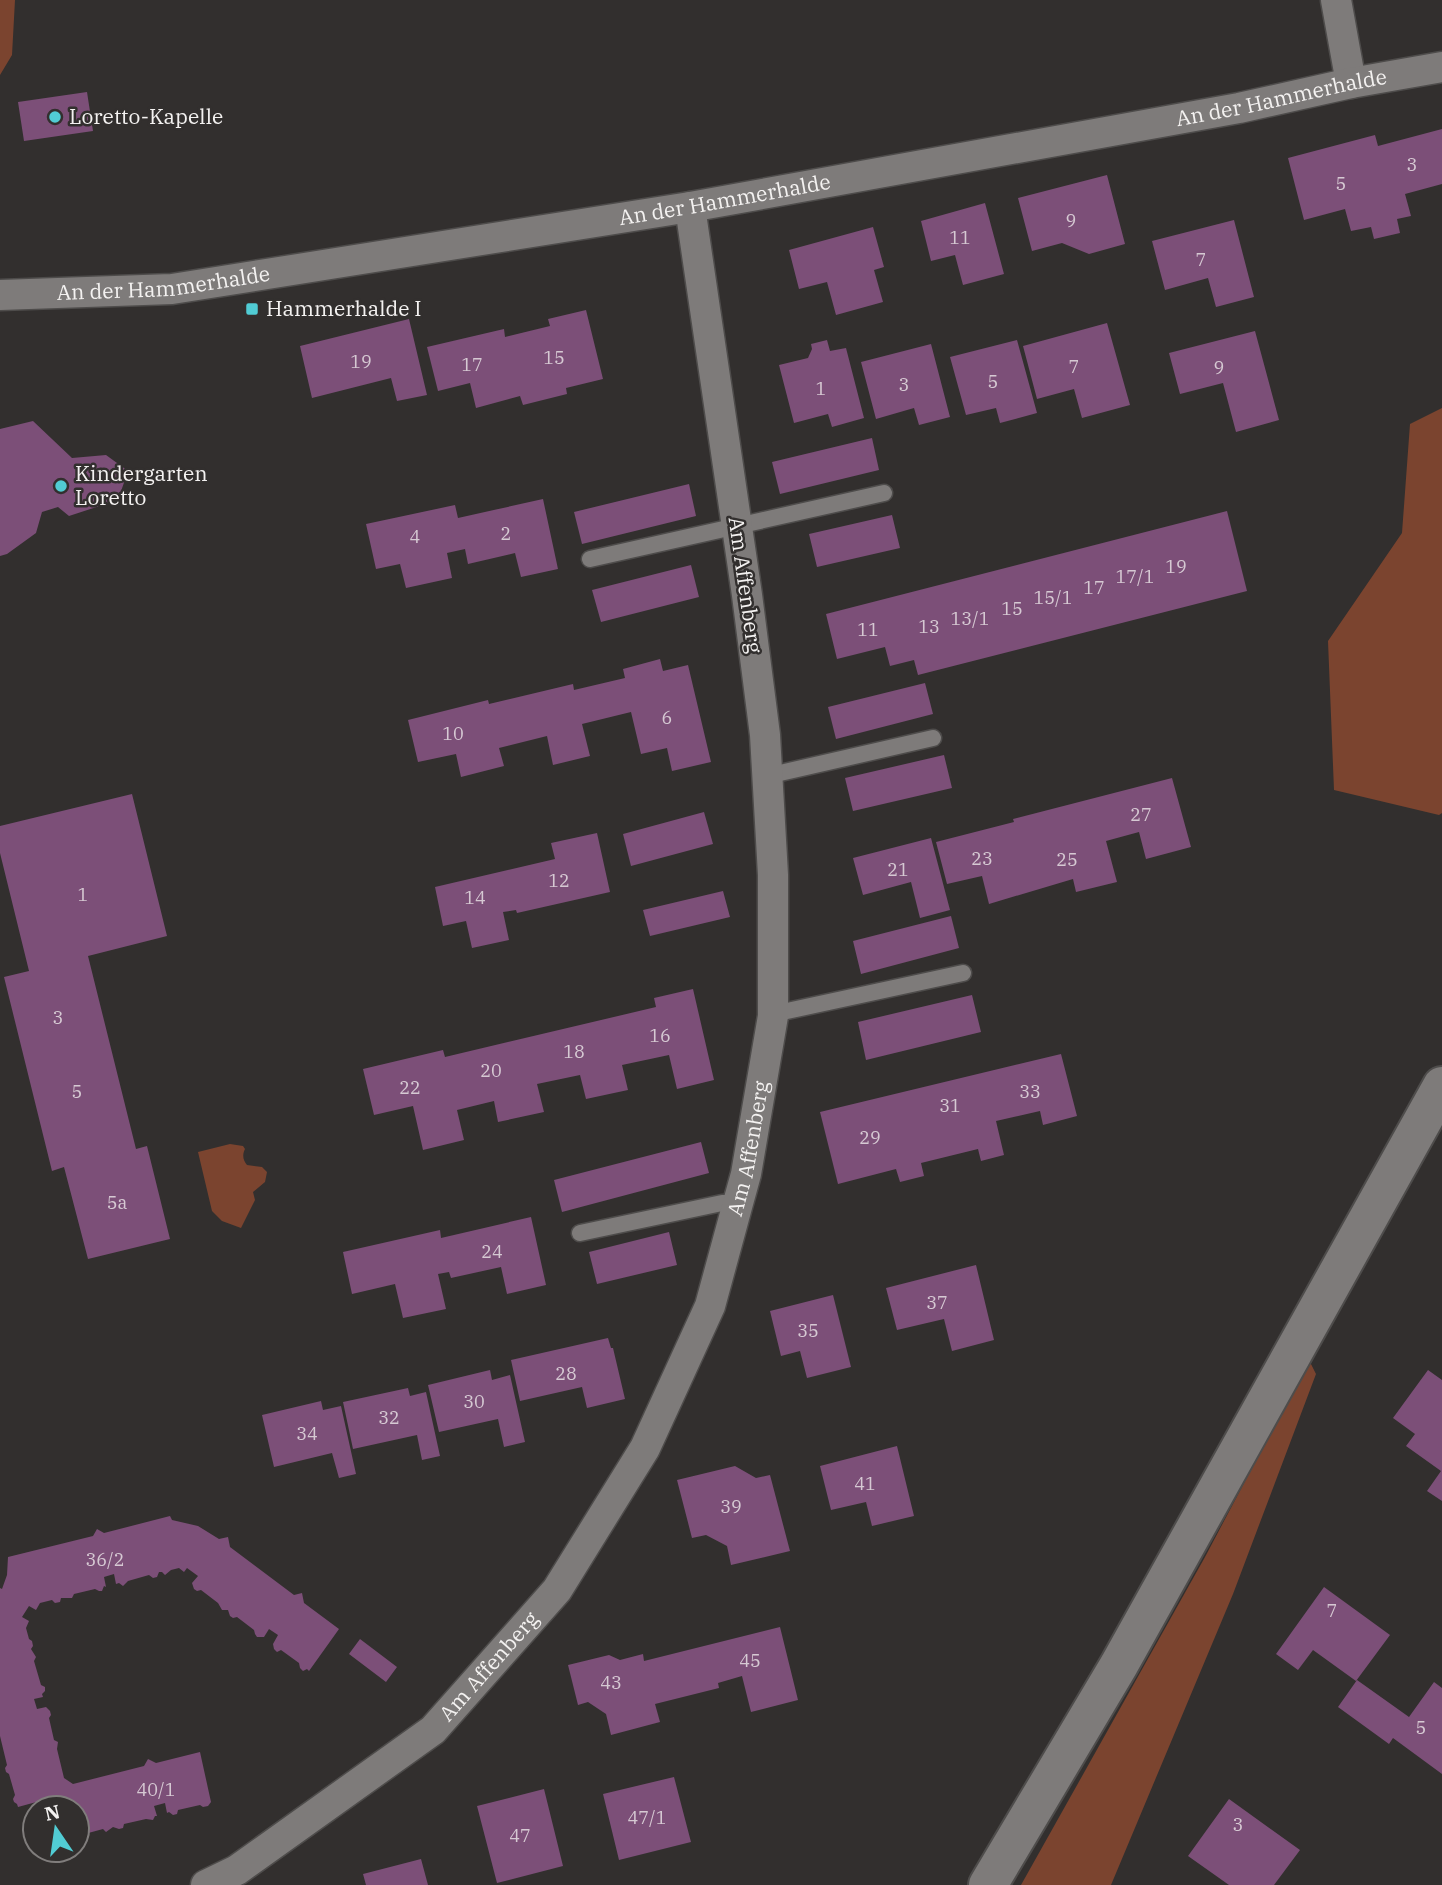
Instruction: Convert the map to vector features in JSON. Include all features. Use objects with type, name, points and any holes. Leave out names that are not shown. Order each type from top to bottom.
[{"type":"main road","points":[[988,1885],[1119,1665],[1442,1086]]},
{"type":"street","points":[[1336,0],[1350,82]]},
{"type":"street","name":"An der Hammerhalde","points":[[0,295],[172,289],[690,207],[1239,108],[1350,82],[1442,67]]},
{"type":"street","name":"Am Affenberg","points":[[206,1885],[237,1870],[433,1730],[557,1590],[645,1448],[709,1306],[746,1174],[773,1014],[773,875],[765,735],[690,207]]},
{"type":"lane","points":[[590,559],[884,493]]},
{"type":"lane","points":[[767,776],[933,738]]},
{"type":"lane","points":[[773,1014],[963,973]]},
{"type":"lane","points":[[580,1233],[722,1203],[738,1203]]},
{"type":"shaded area","points":[[0,0],[15,0],[12,55],[0,75]]},
{"type":"shaded area","points":[[1442,408],[1442,813],[1439,815],[1334,790],[1328,641],[1402,533],[1410,424]]},
{"type":"shaded area","points":[[230,1144],[243,1146],[243,1157],[247,1165],[262,1167],[267,1172],[265,1182],[253,1192],[255,1200],[241,1228],[222,1221],[212,1211],[198,1152]]},
{"type":"shaded area","points":[[1309,1360],[1316,1374],[1233,1594],[1111,1885],[1021,1885],[1205,1557]]},
{"type":"building","name":"Loretto-Kapelle","points":[[87,92],[93,131],[24,141],[18,102]]},
{"type":"building","points":[[1442,129],[1442,184],[1405,194],[1411,216],[1397,219],[1400,233],[1374,239],[1371,227],[1351,231],[1345,209],[1304,220],[1288,158],[1375,135],[1378,146]]},
{"type":"building","points":[[1107,175],[1125,244],[1089,254],[1062,243],[1032,251],[1018,198]]},
{"type":"building","points":[[985,203],[1004,274],[963,285],[955,255],[931,261],[921,221]]},
{"type":"building","points":[[1234,220],[1254,297],[1216,307],[1208,278],[1165,290],[1152,241]]},
{"type":"building","points":[[873,227],[884,267],[874,270],[883,302],[836,315],[827,282],[799,289],[789,250]]},
{"type":"building","points":[[586,310],[603,379],[566,388],[567,394],[523,405],[520,396],[476,408],[470,383],[438,391],[427,347],[504,329],[505,337],[550,326],[548,319]]},
{"type":"building","points":[[409,319],[427,395],[397,401],[391,378],[312,398],[300,346]]},
{"type":"building","points":[[1107,323],[1130,405],[1082,418],[1074,389],[1037,399],[1023,346]]},
{"type":"building","points":[[1255,331],[1279,420],[1236,432],[1223,383],[1180,394],[1169,353]]},
{"type":"building","points":[[827,340],[830,351],[846,348],[864,418],[832,427],[828,414],[794,423],[779,365],[808,358],[811,344]]},
{"type":"building","points":[[1017,340],[1037,413],[1000,423],[996,408],[966,415],[950,357]]},
{"type":"building","points":[[931,344],[950,417],[919,425],[914,408],[876,419],[861,362]]},
{"type":"building","name":"Kindergarten Loretto","points":[[33,421],[72,458],[106,455],[128,471],[118,500],[69,516],[58,507],[42,512],[36,533],[0,556],[0,429]]},
{"type":"building","points":[[872,438],[879,470],[780,494],[772,462]]},
{"type":"building","points":[[689,484],[696,516],[582,544],[574,512]]},
{"type":"building","points":[[543,499],[558,569],[521,577],[515,553],[468,564],[465,549],[447,553],[452,578],[406,588],[400,564],[376,569],[366,524],[455,505],[458,518]]},
{"type":"building","points":[[1227,511],[1247,591],[918,675],[914,660],[890,666],[885,647],[837,659],[826,614]]},
{"type":"building","points":[[892,515],[900,548],[817,567],[809,534]]},
{"type":"building","points":[[691,565],[699,597],[601,622],[592,590]]},
{"type":"building","points":[[660,659],[663,671],[688,665],[711,762],[672,771],[667,748],[641,754],[631,712],[582,724],[590,756],[553,765],[547,736],[499,748],[504,766],[461,777],[456,754],[418,762],[408,720],[488,700],[489,704],[573,684],[574,690],[625,678],[623,669]]},
{"type":"building","points":[[925,683],[933,714],[836,739],[828,707]]},
{"type":"building","points":[[944,755],[952,788],[853,811],[845,778]]},
{"type":"building","points":[[1172,778],[1191,847],[1146,859],[1139,832],[1106,841],[1117,882],[1076,892],[1073,879],[989,904],[982,876],[947,884],[936,842]]},
{"type":"building","points":[[132,794],[167,936],[88,956],[136,1149],[147,1146],[170,1239],[88,1259],[64,1167],[52,1171],[4,977],[29,971],[0,853],[0,826]]},
{"type":"building","points":[[704,812],[713,844],[631,866],[623,834]]},
{"type":"building","points":[[597,833],[610,892],[517,913],[516,910],[503,912],[509,940],[472,948],[466,921],[443,926],[435,887],[555,859],[551,843]]},
{"type":"building","points":[[931,838],[950,910],[920,918],[911,882],[863,895],[853,858]]},
{"type":"building","points":[[723,891],[730,917],[650,936],[643,910]]},
{"type":"building","points":[[951,916],[959,948],[861,974],[853,941]]},
{"type":"building","points":[[693,989],[714,1080],[677,1089],[669,1055],[622,1065],[628,1090],[586,1099],[580,1075],[537,1084],[544,1112],[498,1122],[494,1101],[457,1110],[464,1140],[423,1150],[413,1106],[374,1115],[363,1069],[443,1050],[445,1057],[656,1007],[654,998]]},
{"type":"building","points":[[972,995],[981,1032],[866,1060],[858,1022]]},
{"type":"building","points":[[1061,1054],[1077,1116],[1043,1125],[1040,1111],[996,1121],[1004,1155],[981,1161],[978,1149],[921,1163],[924,1176],[900,1182],[896,1169],[838,1184],[820,1112]]},
{"type":"building","points":[[701,1142],[709,1173],[562,1212],[554,1180]]},
{"type":"building","points":[[531,1217],[546,1285],[507,1294],[501,1267],[451,1278],[449,1272],[438,1274],[446,1309],[403,1318],[395,1284],[352,1294],[343,1252],[440,1230],[441,1238]]},
{"type":"building","points":[[669,1232],[677,1265],[597,1284],[589,1252]]},
{"type":"building","points":[[976,1265],[994,1340],[952,1351],[944,1319],[897,1330],[886,1288]]},
{"type":"building","points":[[833,1295],[851,1367],[807,1378],[800,1351],[781,1356],[770,1311]]},
{"type":"building","points":[[608,1338],[613,1348],[625,1399],[587,1408],[582,1387],[520,1401],[511,1360]]},
{"type":"building","points":[[490,1370],[492,1380],[510,1375],[525,1442],[504,1447],[498,1419],[439,1432],[428,1385]]},
{"type":"building","points":[[1428,1370],[1442,1380],[1442,1501],[1427,1491],[1441,1471],[1406,1446],[1415,1434],[1393,1418]]},
{"type":"building","points":[[408,1388],[410,1396],[426,1392],[440,1456],[422,1460],[417,1435],[353,1449],[343,1402]]},
{"type":"building","points":[[321,1401],[323,1410],[341,1406],[356,1474],[339,1478],[332,1453],[274,1467],[262,1415]]},
{"type":"building","points":[[897,1446],[914,1516],[872,1526],[866,1502],[831,1510],[820,1466]]},
{"type":"building","points":[[735,1466],[756,1478],[770,1475],[790,1551],[731,1565],[727,1546],[706,1535],[692,1538],[677,1480]]},
{"type":"building","points":[[170,1516],[172,1520],[198,1526],[219,1539],[228,1537],[230,1547],[294,1595],[302,1593],[304,1603],[339,1629],[309,1671],[303,1671],[299,1663],[281,1650],[277,1652],[274,1649],[273,1644],[278,1635],[269,1629],[264,1637],[257,1637],[254,1630],[237,1617],[230,1616],[228,1610],[222,1610],[218,1603],[201,1590],[194,1589],[192,1583],[198,1576],[187,1568],[184,1572],[179,1568],[171,1570],[165,1575],[159,1572],[157,1577],[149,1575],[128,1581],[123,1586],[116,1584],[114,1574],[104,1577],[106,1587],[104,1586],[102,1591],[95,1589],[74,1594],[72,1598],[61,1598],[60,1602],[55,1603],[52,1600],[40,1603],[36,1610],[29,1606],[22,1617],[29,1621],[26,1628],[32,1641],[31,1649],[36,1657],[34,1661],[41,1685],[45,1687],[43,1697],[34,1699],[37,1709],[46,1707],[50,1711],[49,1718],[54,1740],[58,1742],[57,1749],[64,1778],[73,1784],[144,1766],[148,1759],[156,1763],[200,1752],[211,1802],[208,1806],[178,1810],[177,1814],[173,1815],[167,1813],[165,1803],[154,1806],[157,1816],[153,1820],[124,1824],[123,1828],[113,1827],[106,1832],[103,1829],[91,1832],[91,1794],[21,1794],[21,1806],[18,1807],[14,1802],[15,1795],[6,1772],[7,1765],[0,1736],[0,1588],[2,1589],[7,1575],[8,1557],[93,1536],[97,1529],[104,1533]]},
{"type":"building","points":[[1324,1587],[1390,1635],[1356,1681],[1313,1650],[1298,1670],[1276,1654]]},
{"type":"building","points":[[780,1627],[798,1700],[751,1712],[742,1676],[718,1683],[719,1688],[655,1704],[660,1722],[611,1735],[606,1714],[588,1702],[578,1705],[568,1665],[609,1655],[620,1660],[643,1654],[644,1661]]},
{"type":"building","points":[[360,1639],[397,1667],[386,1682],[349,1654]]},
{"type":"building","points":[[1357,1680],[1409,1717],[1434,1682],[1442,1688],[1442,1774],[1393,1738],[1389,1744],[1338,1707]]},
{"type":"building","points":[[674,1777],[691,1842],[619,1860],[603,1794]]},
{"type":"building","points":[[544,1789],[563,1866],[497,1883],[477,1806]]},
{"type":"building","points":[[1229,1799],[1300,1850],[1274,1885],[1229,1885],[1188,1856]]},
{"type":"building","points":[[421,1859],[428,1885],[366,1885],[363,1874]]},
{"type":"place","name":"Loretto-Kapelle","points":[[55,117]]},
{"type":"place","name":"Hammerhalde I","points":[[252,309]]},
{"type":"place","name":"Kindergarten Loretto","points":[[61,486]]}]
